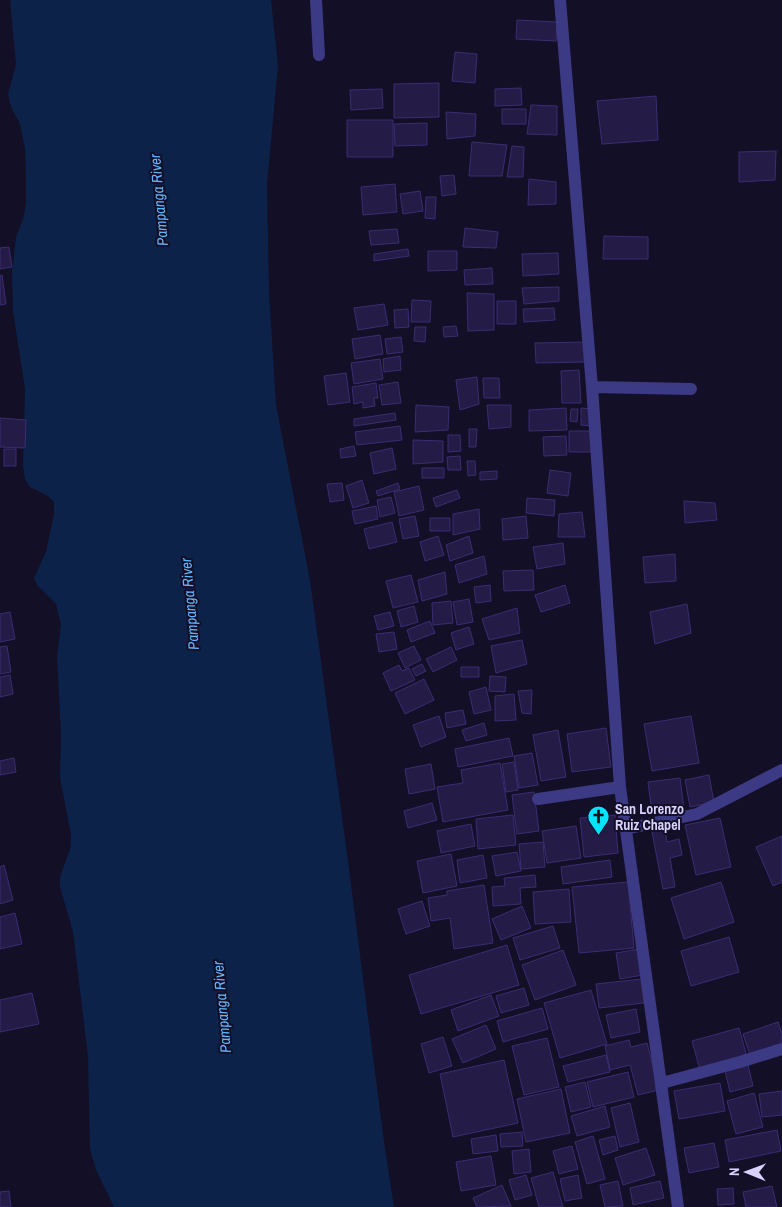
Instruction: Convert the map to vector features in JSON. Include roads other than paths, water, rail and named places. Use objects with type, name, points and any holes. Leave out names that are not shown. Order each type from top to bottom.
[{"type":"street","points":[[316,0],[319,55]]},
{"type":"street","points":[[560,0],[592,387],[620,787],[678,1207]]},
{"type":"street","points":[[592,387],[691,389]]},
{"type":"street","points":[[625,829],[697,814],[782,770]]},
{"type":"street","points":[[538,799],[620,787]]},
{"type":"street","points":[[662,1083],[782,1049]]},
{"type":"water","name":"Pampanga River","points":[[10,0],[271,0],[278,65],[267,185],[269,292],[276,405],[310,580],[394,1207],[114,1207],[96,1170],[90,1149],[88,1057],[73,932],[60,887],[60,877],[71,846],[71,834],[60,778],[61,736],[57,656],[61,625],[56,604],[37,585],[34,578],[46,552],[54,514],[54,502],[48,496],[30,487],[25,479],[23,466],[25,389],[13,311],[12,273],[16,237],[23,219],[26,203],[26,177],[25,149],[20,124],[11,107],[8,94],[16,64]]},
{"type":"place","name":"San Lorenzo Ruiz Chapel","points":[[599,836]]}]
